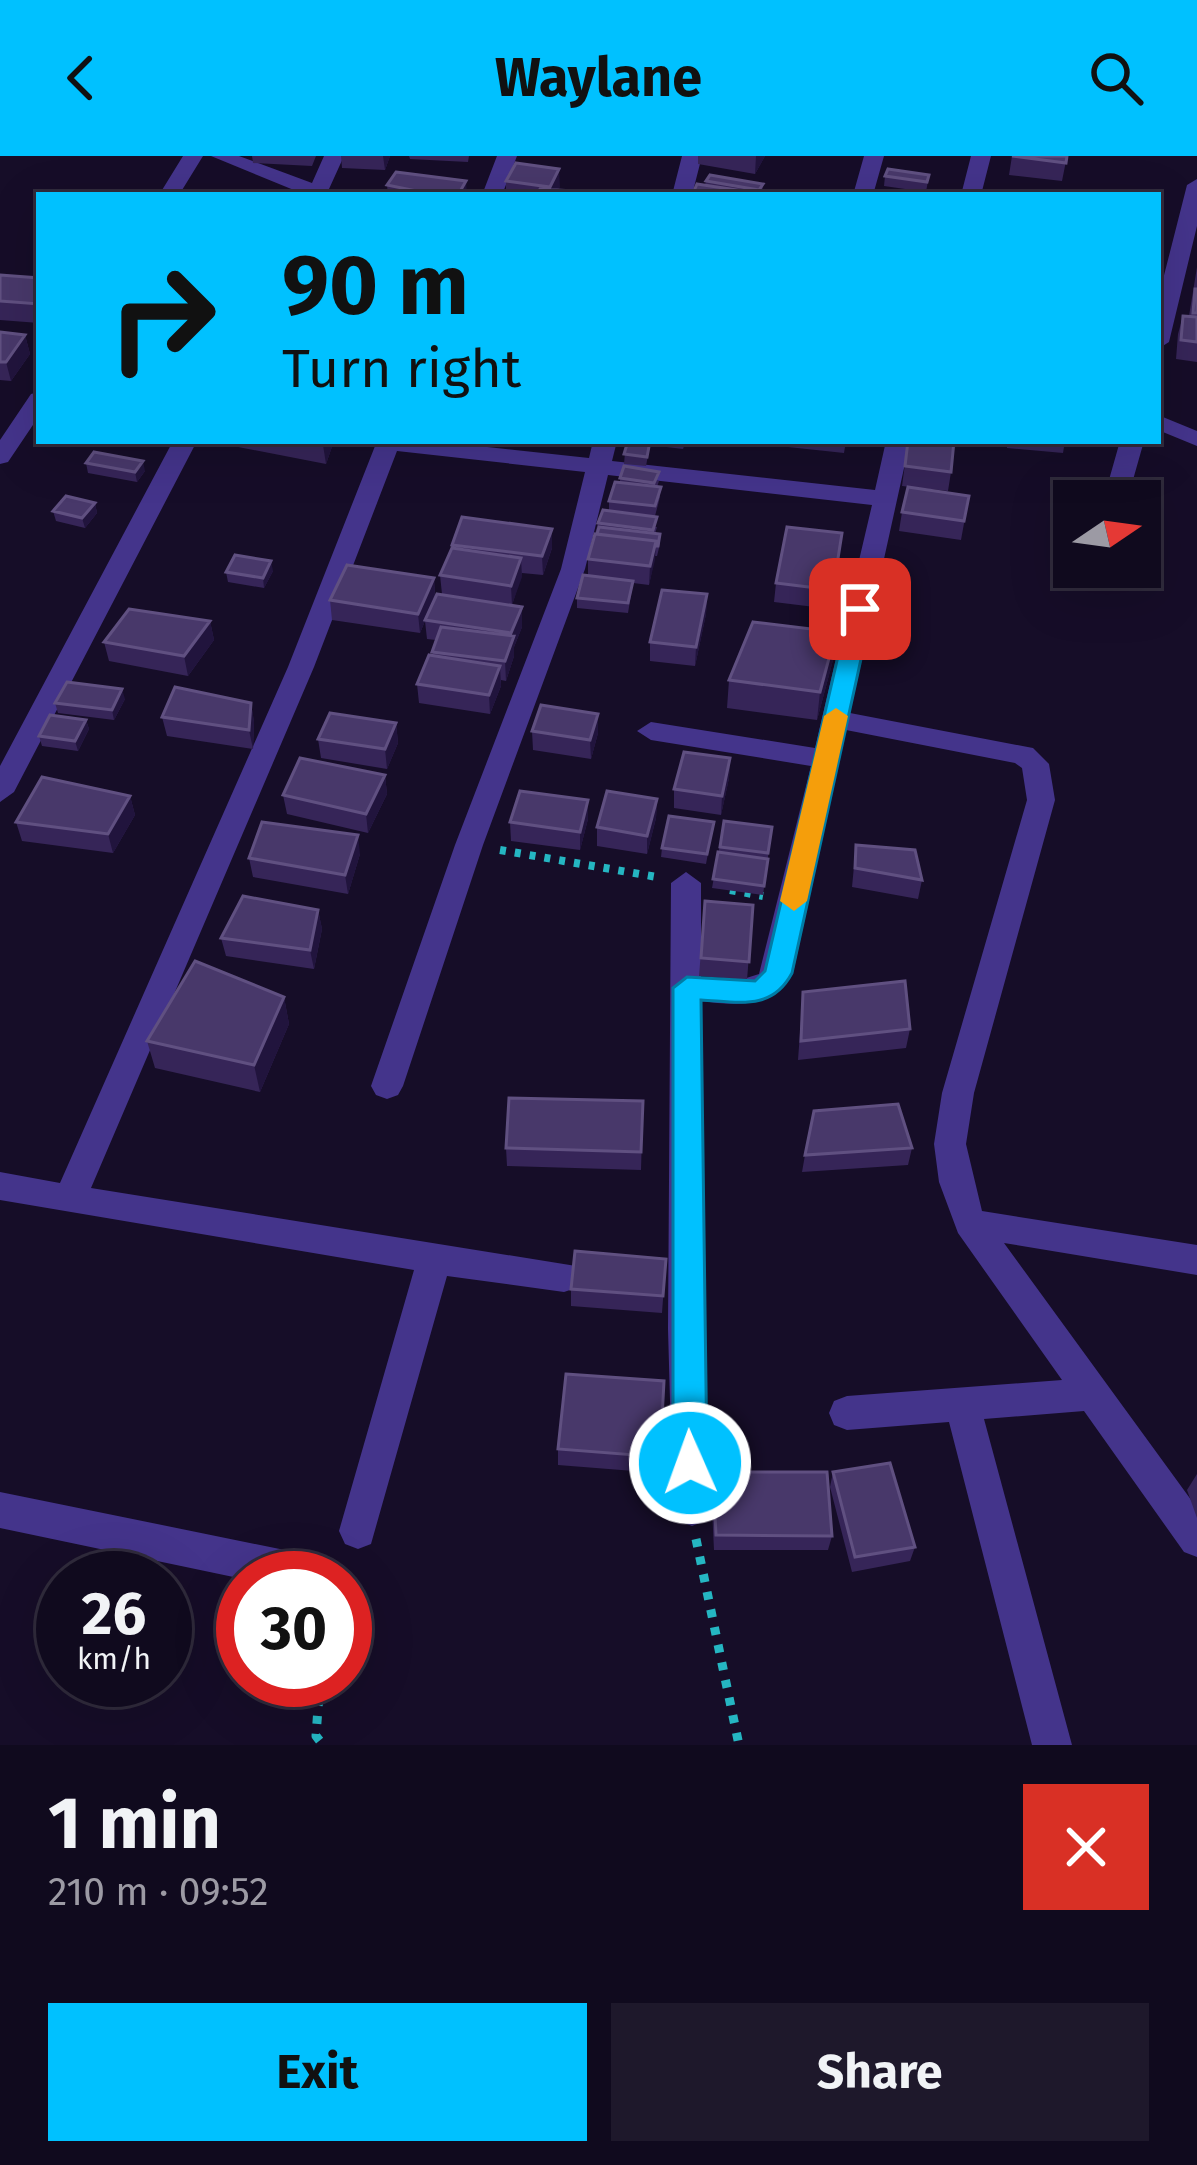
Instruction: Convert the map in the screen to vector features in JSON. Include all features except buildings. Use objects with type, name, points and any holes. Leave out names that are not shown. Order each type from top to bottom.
[{"type":"street","points":[[171,192],[193,156]]},
{"type":"street","points":[[221,156],[315,192]]},
{"type":"street","points":[[321,192],[334,156]]},
{"type":"street","points":[[493,192],[507,156]]},
{"type":"street","points":[[683,192],[692,156]]},
{"type":"street","points":[[863,192],[874,156]]},
{"type":"street","points":[[972,192],[981,156]]},
{"type":"street","points":[[1161,330],[1197,188]]},
{"type":"street","points":[[0,406],[36,404]]},
{"type":"street","points":[[0,457],[36,404]]},
{"type":"street","points":[[1161,423],[1197,439]]},
{"type":"street","points":[[0,792],[183,444]]},
{"type":"street","points":[[70,1199],[301,667],[388,444]]},
{"type":"street","points":[[424,444],[601,454],[885,499]]},
{"type":"street","points":[[687,988],[757,992],[771,986],[778,973],[897,444]]},
{"type":"street","points":[[1121,480],[1131,444]]},
{"type":"street","points":[[387,1085],[469,844],[573,569],[601,454]]},
{"type":"street","points":[[835,719],[1023,755],[1035,764],[1041,778],[1041,800],[958,1093],[950,1144],[956,1183],[970,1223],[1197,1539]]},
{"type":"street","points":[[651,731],[826,759]]},
{"type":"street","points":[[686,883],[686,1329],[692,1508]]},
{"type":"street","points":[[0,1186],[564,1277]]},
{"type":"street","points":[[970,1223],[1197,1260]]},
{"type":"street","points":[[358,1531],[434,1259]]},
{"type":"street","points":[[847,1413],[1093,1394]]},
{"type":"street","points":[[962,1404],[1052,1745]]},
{"type":"street","points":[[0,1510],[216,1555]]},
{"type":"path","points":[[469,844],[794,902]]},
{"type":"path","points":[[692,1508],[739,1745]]},
{"type":"path","points":[[318,1707],[316,1736],[323,1745]]},
{"type":"slow traffic","points":[[794,901],[836,716]]},
{"type":"route","points":[[690,1463],[687,988],[757,992],[771,986],[778,973],[860,609]]}]
